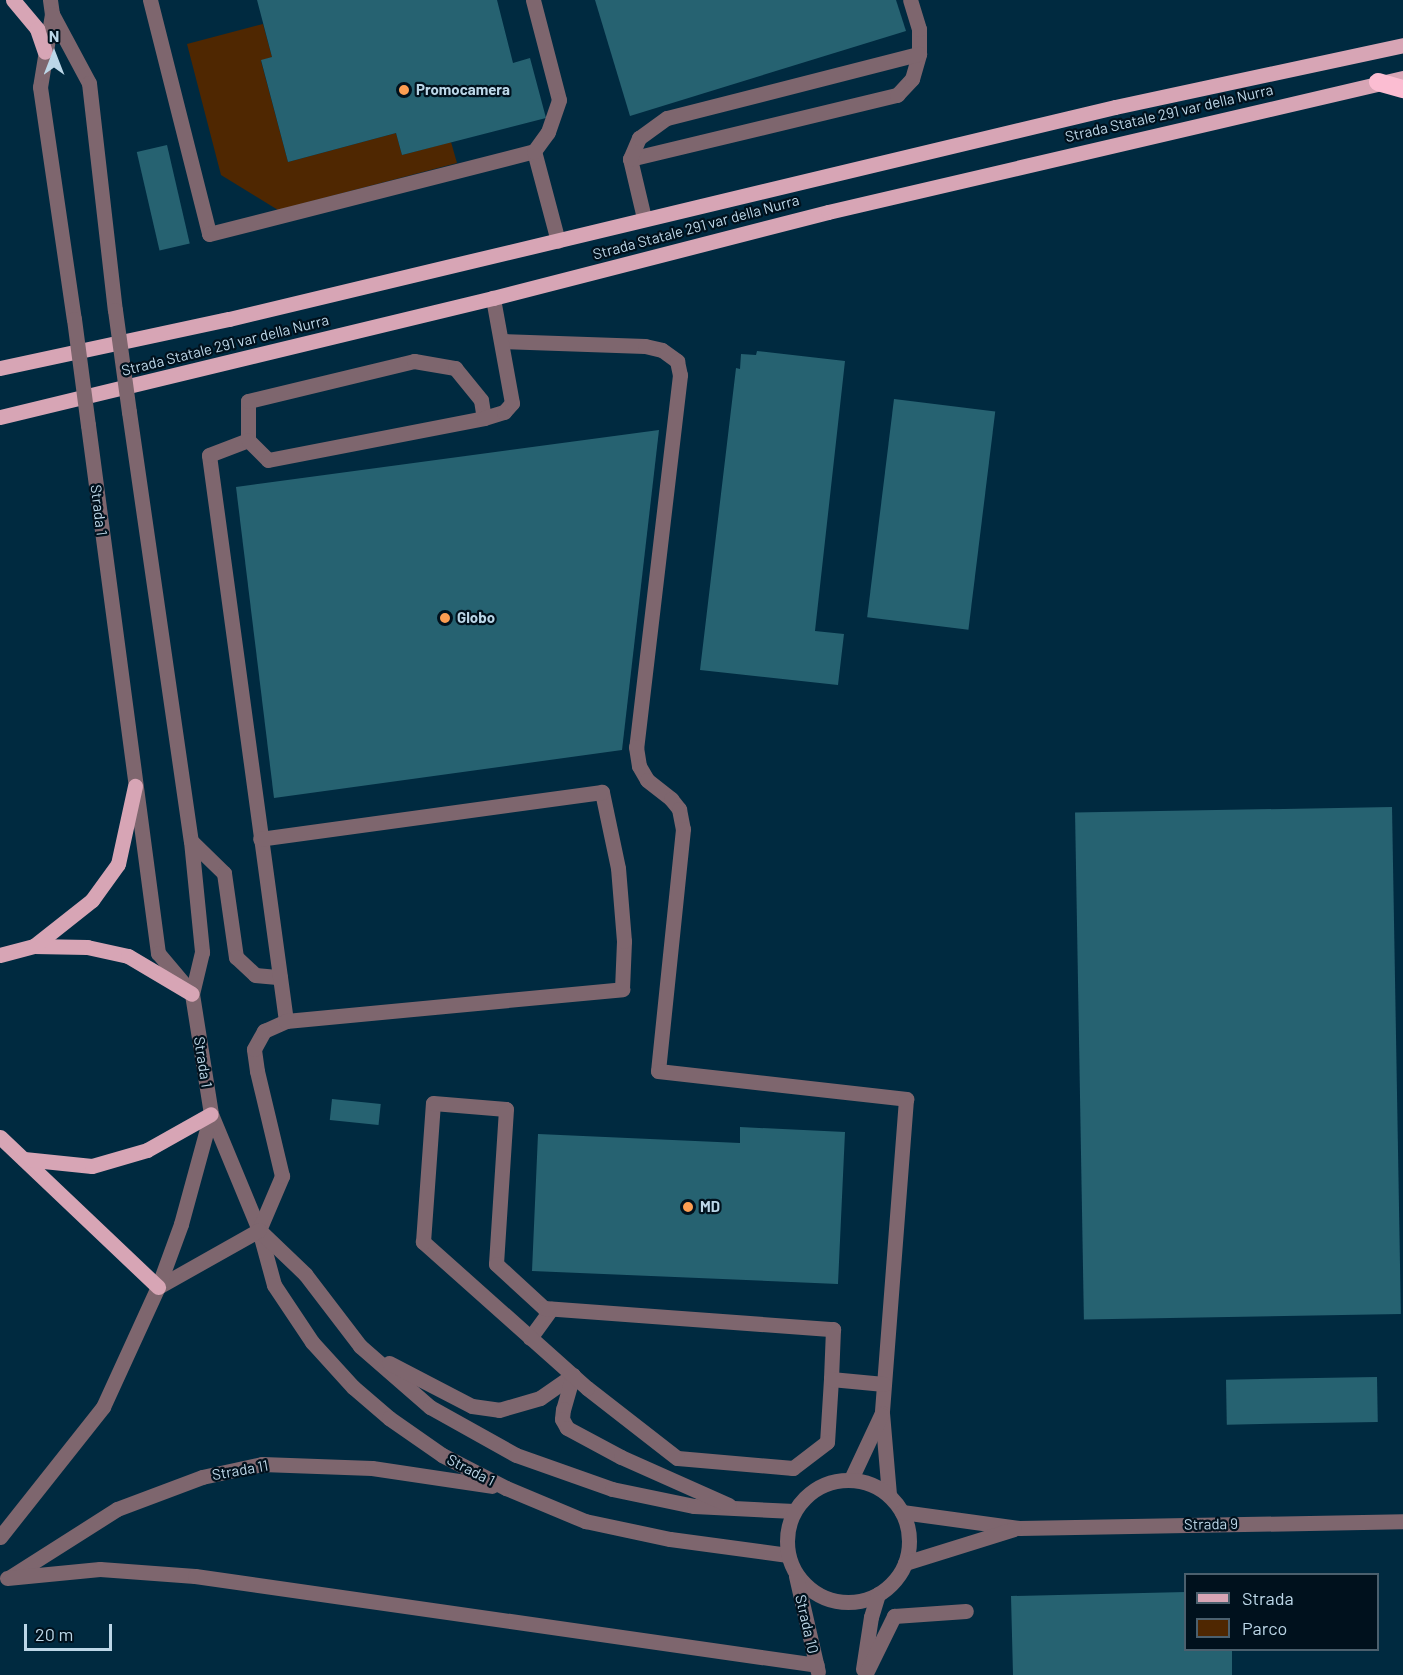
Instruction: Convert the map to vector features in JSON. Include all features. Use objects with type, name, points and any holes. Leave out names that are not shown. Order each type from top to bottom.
[{"type":"highway","points":[[1378,82],[1403,89]]},
{"type":"main road","points":[[13,0],[37,29],[45,52]]},
{"type":"main road","name":"Strada Statale 291 var della Nurra","points":[[0,369],[229,319],[1115,107],[1403,45]]},
{"type":"main road","name":"Strada Statale 291 var della Nurra","points":[[0,417],[493,298],[828,212],[1403,78]]},
{"type":"main road","points":[[34,946],[92,900],[118,864],[135,786]]},
{"type":"main road","points":[[0,955],[34,946],[87,947],[128,956],[192,994]]},
{"type":"main road","points":[[24,1159],[92,1166],[147,1150],[211,1114]]},
{"type":"main road","points":[[0,1137],[158,1287]]},
{"type":"street","points":[[150,0],[209,234],[534,151],[548,132],[559,100],[533,0]]},
{"type":"street","points":[[630,159],[897,95],[912,79],[919,54],[919,29],[909,0]]},
{"type":"street","name":"Strada 1","points":[[51,7],[40,87],[74,319],[158,953],[192,994]]},
{"type":"street","name":"Strada 1","points":[[51,7],[89,83],[115,310],[191,841],[202,952],[192,994],[211,1114],[259,1230],[274,1285],[312,1342],[353,1387],[389,1418],[442,1455],[506,1488],[585,1521],[670,1539],[788,1555]]},
{"type":"street","points":[[644,218],[630,159],[639,138],[667,118],[919,54]]},
{"type":"street","points":[[534,151],[558,241]]},
{"type":"street","points":[[484,418],[481,400],[455,368],[414,361],[248,401],[248,440],[268,460],[484,418],[504,412],[512,403],[493,298]]},
{"type":"street","points":[[502,341],[645,346],[662,350],[677,361],[681,375],[636,747],[639,766],[647,780],[679,808],[683,829],[658,1071],[906,1099],[882,1413],[889,1495]]},
{"type":"street","points":[[248,440],[209,455],[286,1021]]},
{"type":"street","points":[[158,1287],[259,1230],[282,1176],[257,1071],[254,1049],[264,1031],[286,1021],[622,989],[624,941],[618,868],[602,792],[260,839]]},
{"type":"street","points":[[191,841],[224,873],[236,957],[255,975],[280,977]]},
{"type":"street","points":[[433,1103],[506,1109],[496,1264],[544,1308],[551,1309],[833,1329],[827,1442],[793,1468],[677,1458],[573,1376],[423,1242],[433,1103]]},
{"type":"street","points":[[0,1537],[103,1407],[158,1287],[181,1224],[211,1114]]},
{"type":"street","name":"Strada 1","points":[[259,1230],[305,1274],[360,1346],[430,1407],[516,1455],[612,1489],[694,1506],[794,1511]]},
{"type":"street","points":[[530,1338],[551,1309]]},
{"type":"street","points":[[360,1346],[443,1393],[472,1406],[499,1410],[540,1398],[573,1376]]},
{"type":"street","points":[[573,1376],[563,1409],[562,1419],[567,1428],[621,1457],[737,1508]]},
{"type":"street","points":[[831,1379],[884,1384]]},
{"type":"street","points":[[851,1479],[882,1413]]},
{"type":"street","name":"Strada 11","points":[[4,1581],[117,1509],[202,1477],[262,1464],[372,1468],[506,1488]]},
{"type":"street","points":[[851,1479],[871,1484],[889,1495],[902,1512],[908,1528],[909,1546],[899,1575],[878,1594],[861,1600],[842,1601],[823,1597],[807,1586],[795,1572],[788,1555],[786,1540],[794,1511],[804,1497],[818,1487],[851,1479]]},
{"type":"street","name":"Strada 9","points":[[902,1512],[1020,1527],[1403,1521]]},
{"type":"street","name":"Strada 9","points":[[905,1563],[1020,1527]]},
{"type":"street","points":[[4,1581],[100,1569],[195,1576],[818,1670]]},
{"type":"street","name":"Strada 10","points":[[795,1572],[818,1670]]},
{"type":"street","points":[[864,1675],[871,1617],[878,1594]]},
{"type":"street","points":[[864,1675],[894,1616],[966,1611]]},
{"type":"green space","points":[[263,24],[272,57],[261,61],[288,162],[396,133],[402,155],[451,142],[457,163],[278,210],[221,175],[187,44]]},
{"type":"building","name":"Promocamera","points":[[257,0],[497,0],[513,63],[530,58],[546,118],[402,155],[396,133],[288,162],[261,60],[272,57]]},
{"type":"building","points":[[595,0],[896,0],[906,31],[630,116]]},
{"type":"building","points":[[167,145],[190,243],[160,250],[137,152]]},
{"type":"building","points":[[757,351],[845,361],[815,631],[844,634],[838,685],[700,670],[736,368],[740,369],[741,354],[756,355]]},
{"type":"building","points":[[894,399],[995,411],[968,630],[867,617]]},
{"type":"building","name":"Globo","points":[[659,430],[622,750],[274,798],[236,487]]},
{"type":"building","points":[[1392,807],[1401,1314],[1084,1319],[1075,813]]},
{"type":"building","points":[[332,1099],[381,1104],[379,1125],[330,1120]]},
{"type":"building","name":"MD","points":[[740,1127],[845,1132],[838,1284],[532,1271],[538,1134],[740,1143]]},
{"type":"building","points":[[1377,1377],[1378,1422],[1227,1425],[1226,1380]]},
{"type":"building","points":[[1184,1592],[1184,1651],[1232,1651],[1232,1675],[1013,1675],[1011,1596]]},
{"type":"place","name":"Promocamera","points":[[404,90]]},
{"type":"place","name":"Globo","points":[[445,618]]},
{"type":"place","name":"MD","points":[[688,1207]]}]
